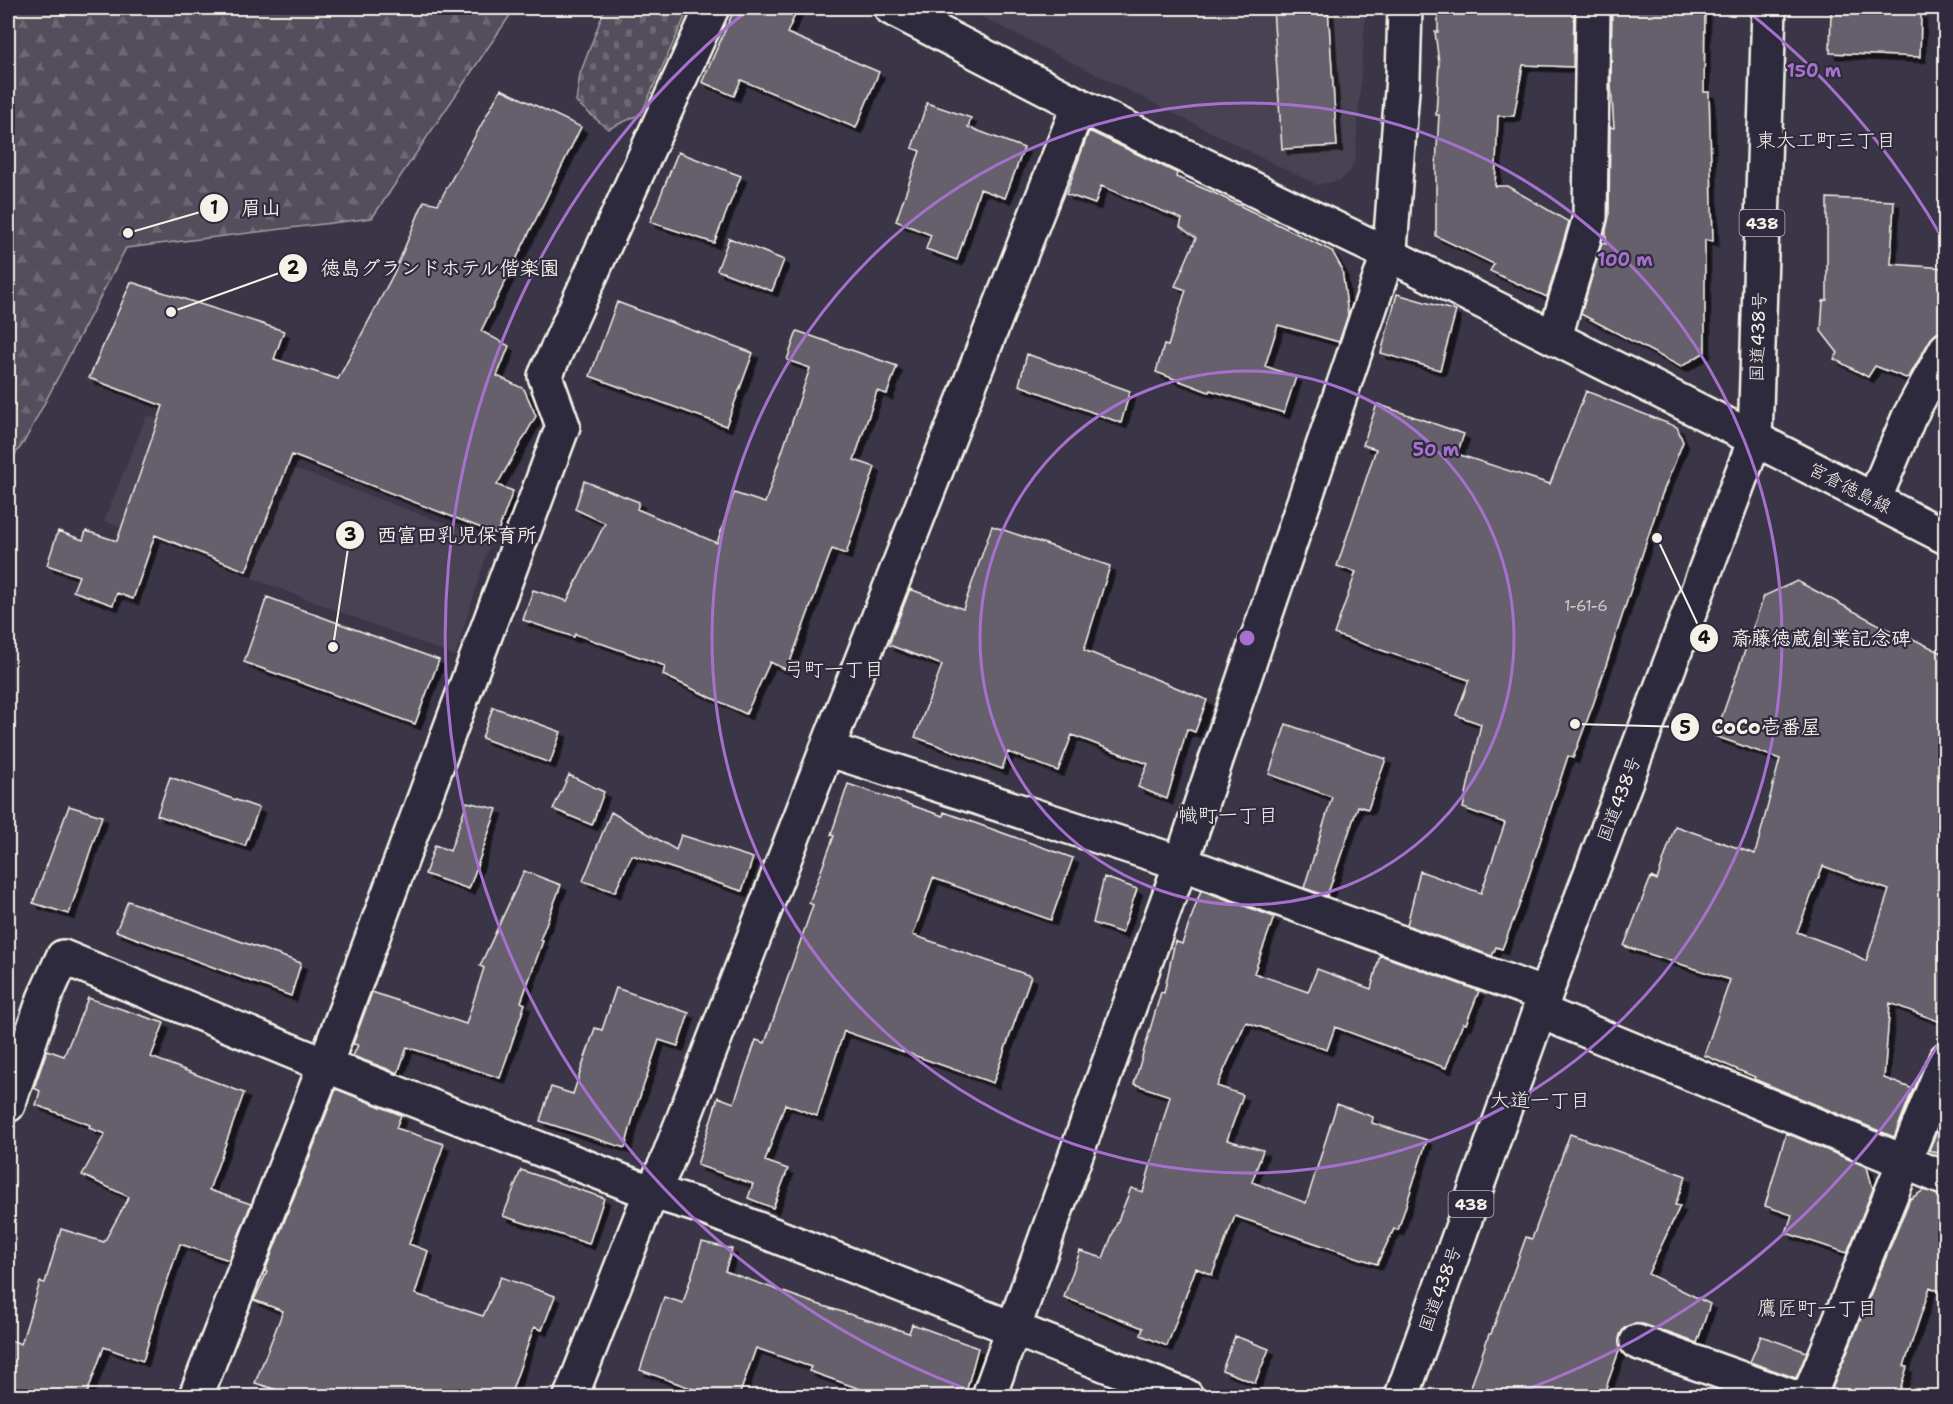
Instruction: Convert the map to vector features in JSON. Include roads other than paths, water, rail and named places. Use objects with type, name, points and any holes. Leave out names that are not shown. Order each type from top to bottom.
[{"type":"main road","points":[[196,1396],[325,1065],[563,426],[545,376],[712,8]]},
{"type":"main road","name":"宮倉徳島線","points":[[891,8],[1079,105],[1555,337],[1946,537]]},
{"type":"main road","points":[[989,1396],[1181,863],[1390,249],[1403,77],[1405,8]]},
{"type":"main road","points":[[1555,337],[1590,217],[1593,8]]},
{"type":"main road","name":"国道438号","points":[[1402,1396],[1542,1003],[1755,439],[1769,8]]},
{"type":"main road","points":[[571,1396],[643,1212],[666,1164],[1079,105]]},
{"type":"main road","points":[[1875,500],[1910,417],[1946,349]]},
{"type":"main road","points":[[827,749],[1181,863],[1542,1003],[1946,1179]]},
{"type":"main road","points":[[8,1104],[44,999],[63,957],[325,1065],[637,1187],[699,1206],[1186,1396]]},
{"type":"main road","points":[[1809,1396],[1946,1059]]},
{"type":"main road","points":[[1637,1342],[1790,1396]]},
{"type":"place","name":"眉山","points":[[128,233]]},
{"type":"place","name":"徳島グランドホテル偕楽園","points":[[171,312]]},
{"type":"place","name":"斎藤徳蔵創業記念碑","points":[[1657,538]]},
{"type":"place","name":"西富田乳児保育所","points":[[333,647]]},
{"type":"place","name":"CoCo壱番屋","points":[[1575,724]]},
{"type":"district","name":"東大工町三丁目","points":[[1826,140]]},
{"type":"district","name":"弓町一丁目","points":[[834,669]]},
{"type":"district","name":"幟町一丁目","points":[[1228,815]]},
{"type":"district","name":"大道一丁目","points":[[1540,1100]]},
{"type":"district","name":"鷹匠町一丁目","points":[[1817,1308]]}]
